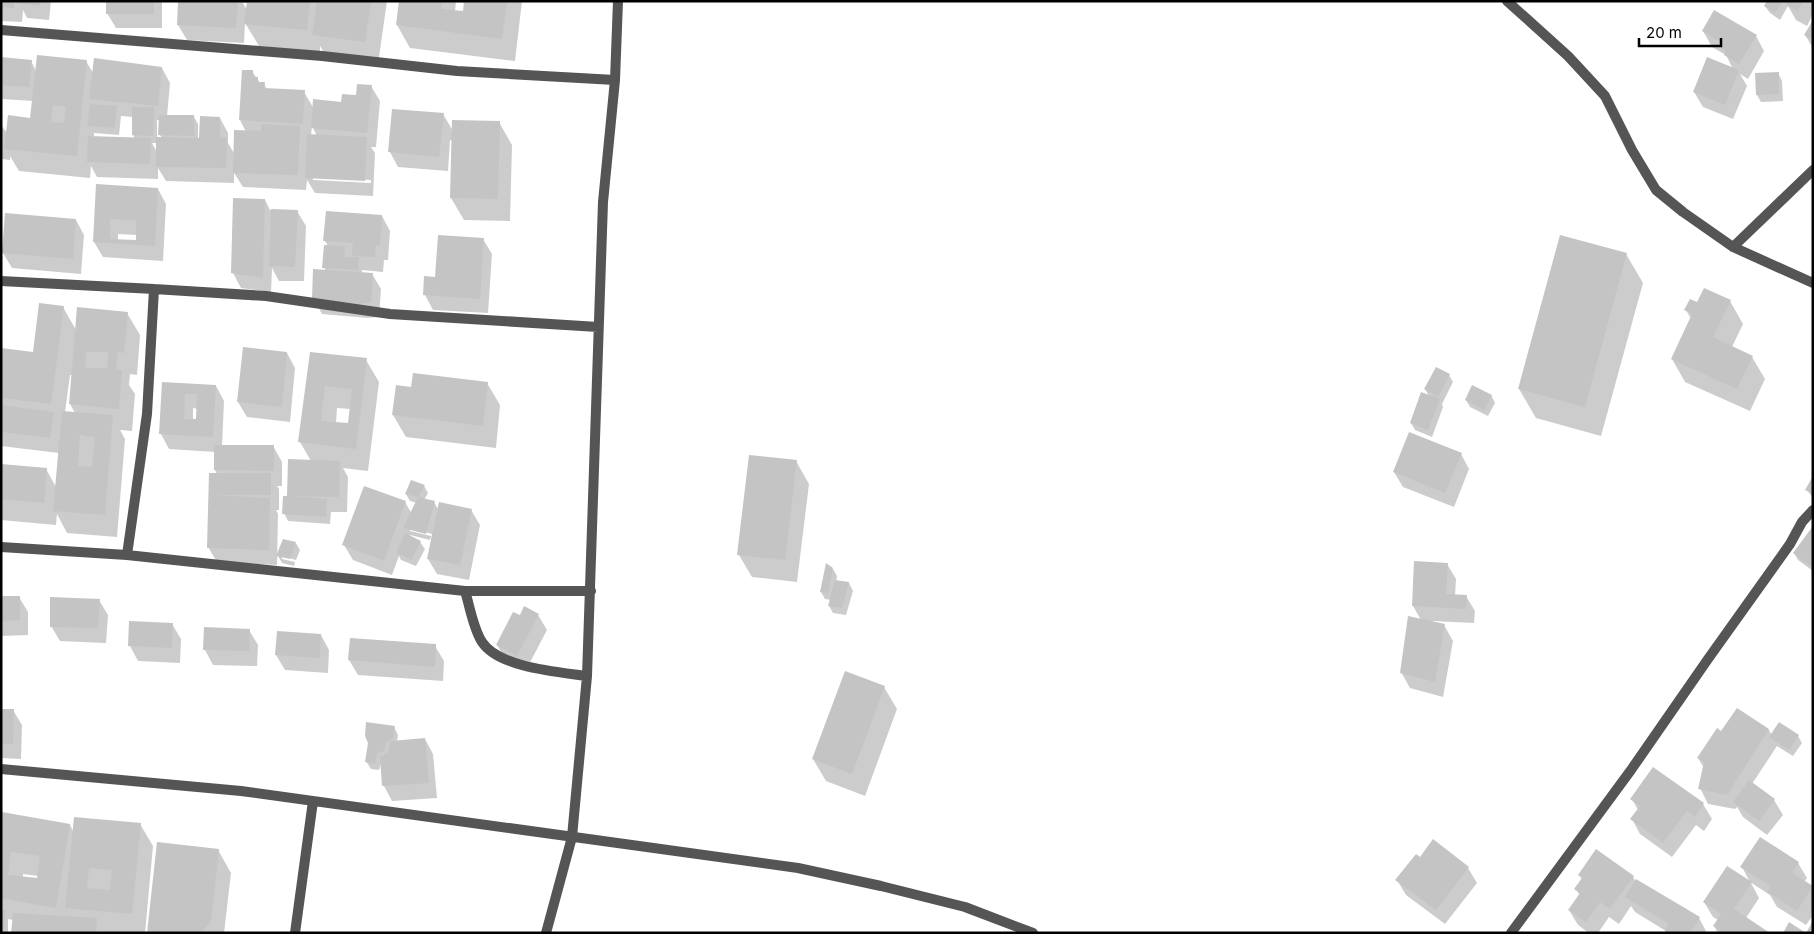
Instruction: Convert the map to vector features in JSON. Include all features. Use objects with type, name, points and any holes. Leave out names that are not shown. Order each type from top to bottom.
[{"type":"street","points":[[546,933],[572,837],[588,676],[603,202],[615,80],[618,1]]},
{"type":"street","points":[[1507,1],[1568,56],[1606,96],[1632,150],[1656,190],[1683,212],[1732,246],[1813,284]]},
{"type":"street","points":[[1,30],[313,55],[457,71],[615,80]]},
{"type":"street","points":[[1732,246],[1813,170]]},
{"type":"street","points":[[1,281],[154,288],[266,296],[390,314],[598,327]]},
{"type":"street","points":[[127,555],[148,414],[154,288]]},
{"type":"street","points":[[1511,933],[1631,770],[1790,544],[1802,522],[1813,510]]},
{"type":"street","points":[[1,547],[127,555],[465,591],[591,591]]},
{"type":"street","points":[[465,591],[477,632],[483,644],[501,658],[524,666],[588,676]]},
{"type":"street","points":[[1,769],[241,791],[798,868],[965,907],[1033,933]]},
{"type":"street","points":[[295,933],[313,801]]},
{"type":"building","points":[[1,1],[14,1],[14,8],[1,7]]},
{"type":"building","points":[[17,1],[41,1],[40,6],[17,3]]},
{"type":"building","points":[[106,1],[154,1],[154,14],[106,14]]},
{"type":"building","points":[[178,1],[238,1],[236,28],[177,25]]},
{"type":"building","points":[[247,1],[310,1],[307,30],[244,24]]},
{"type":"building","points":[[317,1],[371,1],[365,42],[312,35]]},
{"type":"building","points":[[399,1],[442,1],[441,9],[463,11],[464,1],[507,1],[502,39],[396,25]]},
{"type":"building","points":[[1767,1],[1783,1],[1775,13],[1764,6]]},
{"type":"building","points":[[1788,1],[1803,1],[1798,11],[1786,5]]},
{"type":"building","points":[[1714,10],[1757,35],[1739,64],[1724,55],[1726,51],[1720,47],[1722,43],[1702,31]]},
{"type":"building","points":[[1813,20],[1813,41],[1804,35]]},
{"type":"building","points":[[37,55],[87,60],[77,156],[4,149],[8,115],[30,118]],"holes":[[[53,105],[66,107],[64,123],[51,122]]]},
{"type":"building","points":[[1,57],[32,60],[29,87],[1,85]]},
{"type":"building","points":[[1707,57],[1739,70],[1725,105],[1693,92]]},
{"type":"building","points":[[94,58],[162,67],[158,106],[89,99]]},
{"type":"building","points":[[242,70],[253,70],[253,77],[258,77],[258,82],[265,82],[264,88],[305,90],[303,124],[239,120]]},
{"type":"building","points":[[1779,72],[1779,94],[1756,95],[1755,73]]},
{"type":"building","points":[[357,84],[372,85],[367,133],[311,128],[313,99],[341,102],[342,94],[356,95]]},
{"type":"building","points":[[90,104],[117,106],[115,128],[87,126]]},
{"type":"building","points":[[132,107],[154,107],[153,136],[132,135]]},
{"type":"building","points":[[392,109],[444,113],[439,157],[388,152]]},
{"type":"building","points":[[159,115],[194,115],[194,136],[158,135]]},
{"type":"building","points":[[200,116],[220,117],[220,138],[227,138],[226,168],[156,167],[156,137],[199,138]]},
{"type":"building","points":[[452,120],[500,121],[498,199],[450,198]]},
{"type":"building","points":[[261,124],[300,126],[298,175],[233,173],[234,130],[261,131]]},
{"type":"building","points":[[307,134],[367,137],[365,181],[305,178]]},
{"type":"building","points":[[88,136],[151,138],[150,164],[87,162]]},
{"type":"building","points":[[96,184],[158,188],[155,246],[93,242]],"holes":[[[110,219],[136,220],[136,240],[110,239]]]},
{"type":"building","points":[[233,198],[265,199],[263,278],[231,273]]},
{"type":"building","points":[[271,209],[298,210],[295,267],[269,266]]},
{"type":"building","points":[[326,211],[382,215],[380,245],[376,245],[375,257],[352,256],[353,243],[323,241]]},
{"type":"building","points":[[5,213],[76,219],[73,259],[2,253]]},
{"type":"building","points":[[438,235],[484,238],[480,299],[423,295],[424,276],[435,277]]},
{"type":"building","points":[[1560,235],[1627,253],[1585,407],[1518,389]]},
{"type":"building","points":[[324,245],[345,246],[344,257],[359,257],[358,270],[322,268]]},
{"type":"building","points":[[313,269],[373,273],[371,302],[358,304],[312,299]]},
{"type":"building","points":[[1704,288],[1731,300],[1713,337],[1753,356],[1737,389],[1671,359],[1692,314],[1684,310],[1690,299],[1697,302]]},
{"type":"building","points":[[39,303],[64,306],[51,404],[1,398],[1,348],[33,352]]},
{"type":"building","points":[[77,307],[128,312],[124,353],[118,352],[116,370],[122,370],[119,409],[69,404]],"holes":[[[86,352],[108,352],[107,368],[85,368]]]},
{"type":"building","points":[[243,347],[287,352],[282,407],[237,402]]},
{"type":"building","points":[[310,352],[367,358],[356,449],[298,442]],"holes":[[[325,386],[352,389],[348,423],[321,421]]]},
{"type":"building","points":[[1436,367],[1450,374],[1438,397],[1424,389]]},
{"type":"building","points":[[413,373],[488,382],[483,426],[392,415],[396,385],[411,387]]},
{"type":"building","points":[[162,382],[216,385],[213,437],[159,434]],"holes":[[[185,394],[197,394],[196,419],[184,419]]]},
{"type":"building","points":[[1472,385],[1492,395],[1484,410],[1465,400]]},
{"type":"building","points":[[1421,392],[1440,399],[1428,430],[1410,423]]},
{"type":"building","points":[[1,405],[54,412],[50,438],[1,432]]},
{"type":"building","points":[[62,411],[113,415],[105,515],[53,511]],"holes":[[[80,435],[95,437],[92,467],[78,466]]]},
{"type":"building","points":[[1409,432],[1462,453],[1445,493],[1393,472]]},
{"type":"building","points":[[214,445],[274,445],[274,471],[214,470]]},
{"type":"building","points":[[749,455],[797,460],[785,560],[737,555]]},
{"type":"building","points":[[288,459],[340,461],[339,497],[292,496],[327,499],[326,517],[282,514],[283,496],[287,496]]},
{"type":"building","points":[[1,464],[47,468],[44,503],[1,499]]},
{"type":"building","points":[[209,473],[271,473],[271,495],[213,495],[270,498],[269,550],[207,548]]},
{"type":"building","points":[[1813,476],[1813,494],[1805,490]]},
{"type":"building","points":[[411,480],[425,485],[418,497],[405,494]]},
{"type":"building","points":[[364,486],[406,501],[384,561],[342,545]]},
{"type":"building","points":[[418,497],[435,501],[426,534],[403,528]]},
{"type":"building","points":[[439,502],[472,509],[460,565],[427,559]]},
{"type":"building","points":[[1813,526],[1813,563],[1810,566],[1793,553]]},
{"type":"building","points":[[405,533],[421,541],[412,560],[396,553]]},
{"type":"building","points":[[283,539],[296,542],[290,559],[276,556]]},
{"type":"building","points":[[1414,561],[1448,563],[1446,594],[1467,595],[1466,609],[1412,606]]},
{"type":"building","points":[[826,563],[833,568],[828,593],[820,592]]},
{"type":"building","points":[[835,580],[849,582],[842,608],[828,606]]},
{"type":"building","points":[[1,596],[20,596],[20,620],[1,621]]},
{"type":"building","points":[[50,597],[100,599],[98,628],[50,627]]},
{"type":"building","points":[[524,606],[539,614],[517,656],[496,645],[513,612],[520,615]]},
{"type":"building","points":[[1408,616],[1445,624],[1435,682],[1400,673]]},
{"type":"building","points":[[129,621],[173,623],[172,648],[128,646]]},
{"type":"building","points":[[204,627],[250,629],[249,651],[203,650]]},
{"type":"building","points":[[277,631],[321,634],[320,658],[275,655]]},
{"type":"building","points":[[350,638],[436,644],[435,667],[348,660]]},
{"type":"building","points":[[845,671],[885,686],[852,774],[812,759]]},
{"type":"building","points":[[1737,708],[1769,729],[1727,795],[1698,789],[1704,762],[1697,758],[1717,728],[1721,731]]},
{"type":"building","points":[[1,709],[14,709],[13,744],[1,744]]},
{"type":"building","points":[[366,722],[395,726],[393,738],[386,742],[384,751],[377,753],[375,764],[365,762],[368,743],[365,736]]},
{"type":"building","points":[[1779,722],[1799,735],[1789,750],[1769,737]]},
{"type":"building","points":[[425,738],[429,783],[382,786],[380,757],[388,753],[391,741]]},
{"type":"building","points":[[1653,767],[1704,803],[1695,817],[1687,811],[1663,843],[1630,819],[1640,806],[1630,799]]},
{"type":"building","points":[[1749,780],[1775,799],[1759,821],[1733,802]]},
{"type":"building","points":[[2,812],[70,824],[56,908],[1,898]],"holes":[[[11,852],[40,856],[37,878],[8,875]]]},
{"type":"building","points":[[74,817],[141,823],[132,914],[65,908]],"holes":[[[89,868],[112,870],[110,890],[87,888]]]},
{"type":"building","points":[[1760,837],[1799,862],[1792,873],[1813,886],[1797,911],[1767,892],[1771,886],[1740,867]]},
{"type":"building","points":[[1433,839],[1469,867],[1436,910],[1395,880],[1416,854],[1420,857]]},
{"type":"building","points":[[157,842],[219,849],[211,921],[201,933],[147,933]]},
{"type":"building","points":[[1596,849],[1634,876],[1610,909],[1600,902],[1586,922],[1568,910],[1580,893],[1574,889],[1582,878],[1578,875]]},
{"type":"building","points":[[1727,866],[1752,882],[1734,909],[1770,933],[1724,933],[1713,926],[1721,914],[1703,902]]},
{"type":"building","points":[[1636,879],[1700,917],[1690,933],[1664,933],[1669,924],[1625,897]]},
{"type":"building","points":[[1,910],[5,910],[4,931],[1,931]]},
{"type":"building","points":[[13,913],[97,918],[96,933],[11,933]]},
{"type":"building","points":[[1813,921],[1813,933],[1806,933]]},
{"type":"building","points":[[1789,922],[1806,933],[1783,933]]}]
